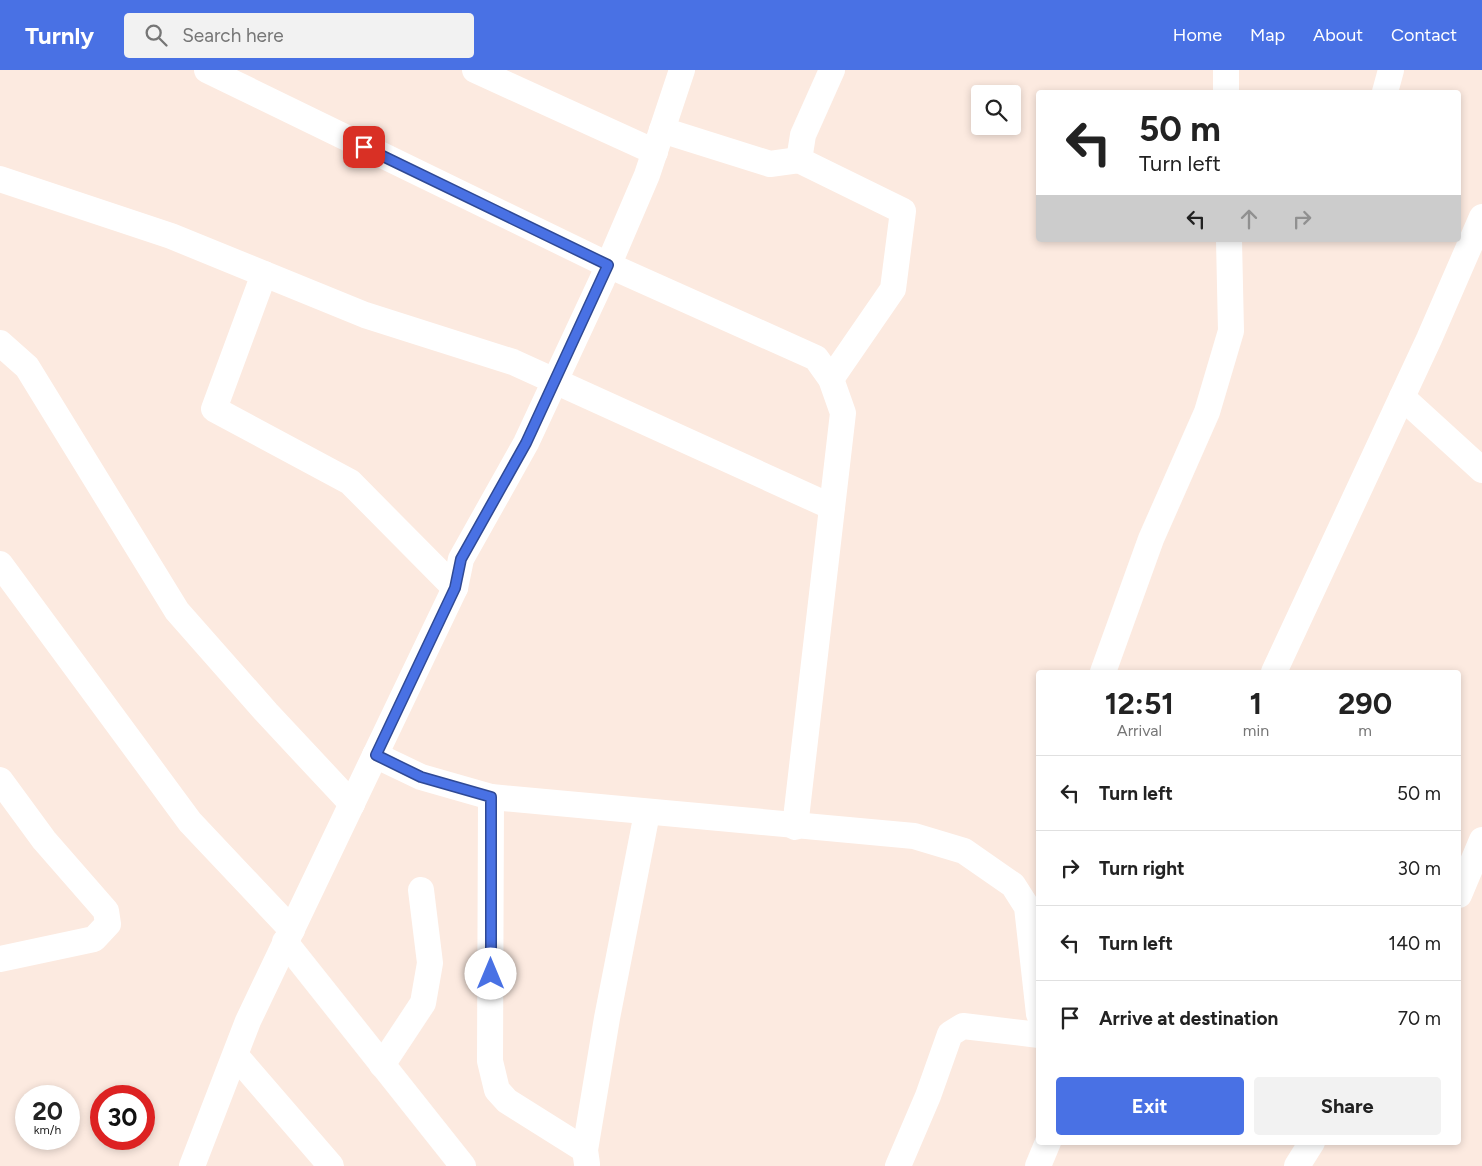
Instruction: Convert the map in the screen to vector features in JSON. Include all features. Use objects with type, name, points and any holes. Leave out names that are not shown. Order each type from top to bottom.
[{"type":"street","points":[[207,70],[608,265],[816,358],[831,379],[843,413],[795,827]]},
{"type":"street","points":[[475,70],[658,141],[770,164],[799,160],[903,211],[893,289],[831,379]]},
{"type":"street","points":[[192,1166],[248,1021],[455,588],[461,559],[526,443],[556,382],[608,265],[658,141],[682,70]]},
{"type":"street","points":[[799,160],[803,135],[832,70]]},
{"type":"street","points":[[1226,70],[1226,90]]},
{"type":"street","points":[[1386,90],[1391,70]]},
{"type":"street","points":[[0,178],[171,236],[365,314],[513,362],[832,507]]},
{"type":"street","points":[[1275,670],[1480,227]]},
{"type":"street","points":[[1104,670],[1151,539],[1207,412],[1231,331],[1229,242]]},
{"type":"street","points":[[264,274],[214,409],[350,482],[455,588]]},
{"type":"street","points":[[0,343],[27,366],[177,611],[267,713],[352,804]]},
{"type":"street","points":[[1402,397],[1482,470]]},
{"type":"street","points":[[0,564],[190,822],[288,936],[382,1065],[463,1166]]},
{"type":"street","points":[[376,755],[421,777],[491,797],[795,827],[914,836],[964,851],[1033,897],[1036,956]]},
{"type":"street","points":[[0,780],[44,840],[106,911],[108,924],[94,940],[0,959]]},
{"type":"street","points":[[491,797],[490,1061],[497,1090],[520,1110],[586,1158],[607,1018],[646,813]]},
{"type":"street","points":[[1461,890],[1482,840]]},
{"type":"street","points":[[382,1065],[423,1003],[430,962],[421,890]]},
{"type":"street","points":[[898,1166],[928,1096],[950,1034],[963,1026],[1036,1035]]},
{"type":"street","points":[[236,1056],[331,1166]]},
{"type":"street","points":[[1038,1166],[1047,1145]]},
{"type":"street","points":[[1297,1166],[1310,1145]]},
{"type":"route","points":[[364,147],[608,265],[556,382],[526,443],[461,559],[455,588],[376,755],[421,777],[491,797],[491,974]]}]
